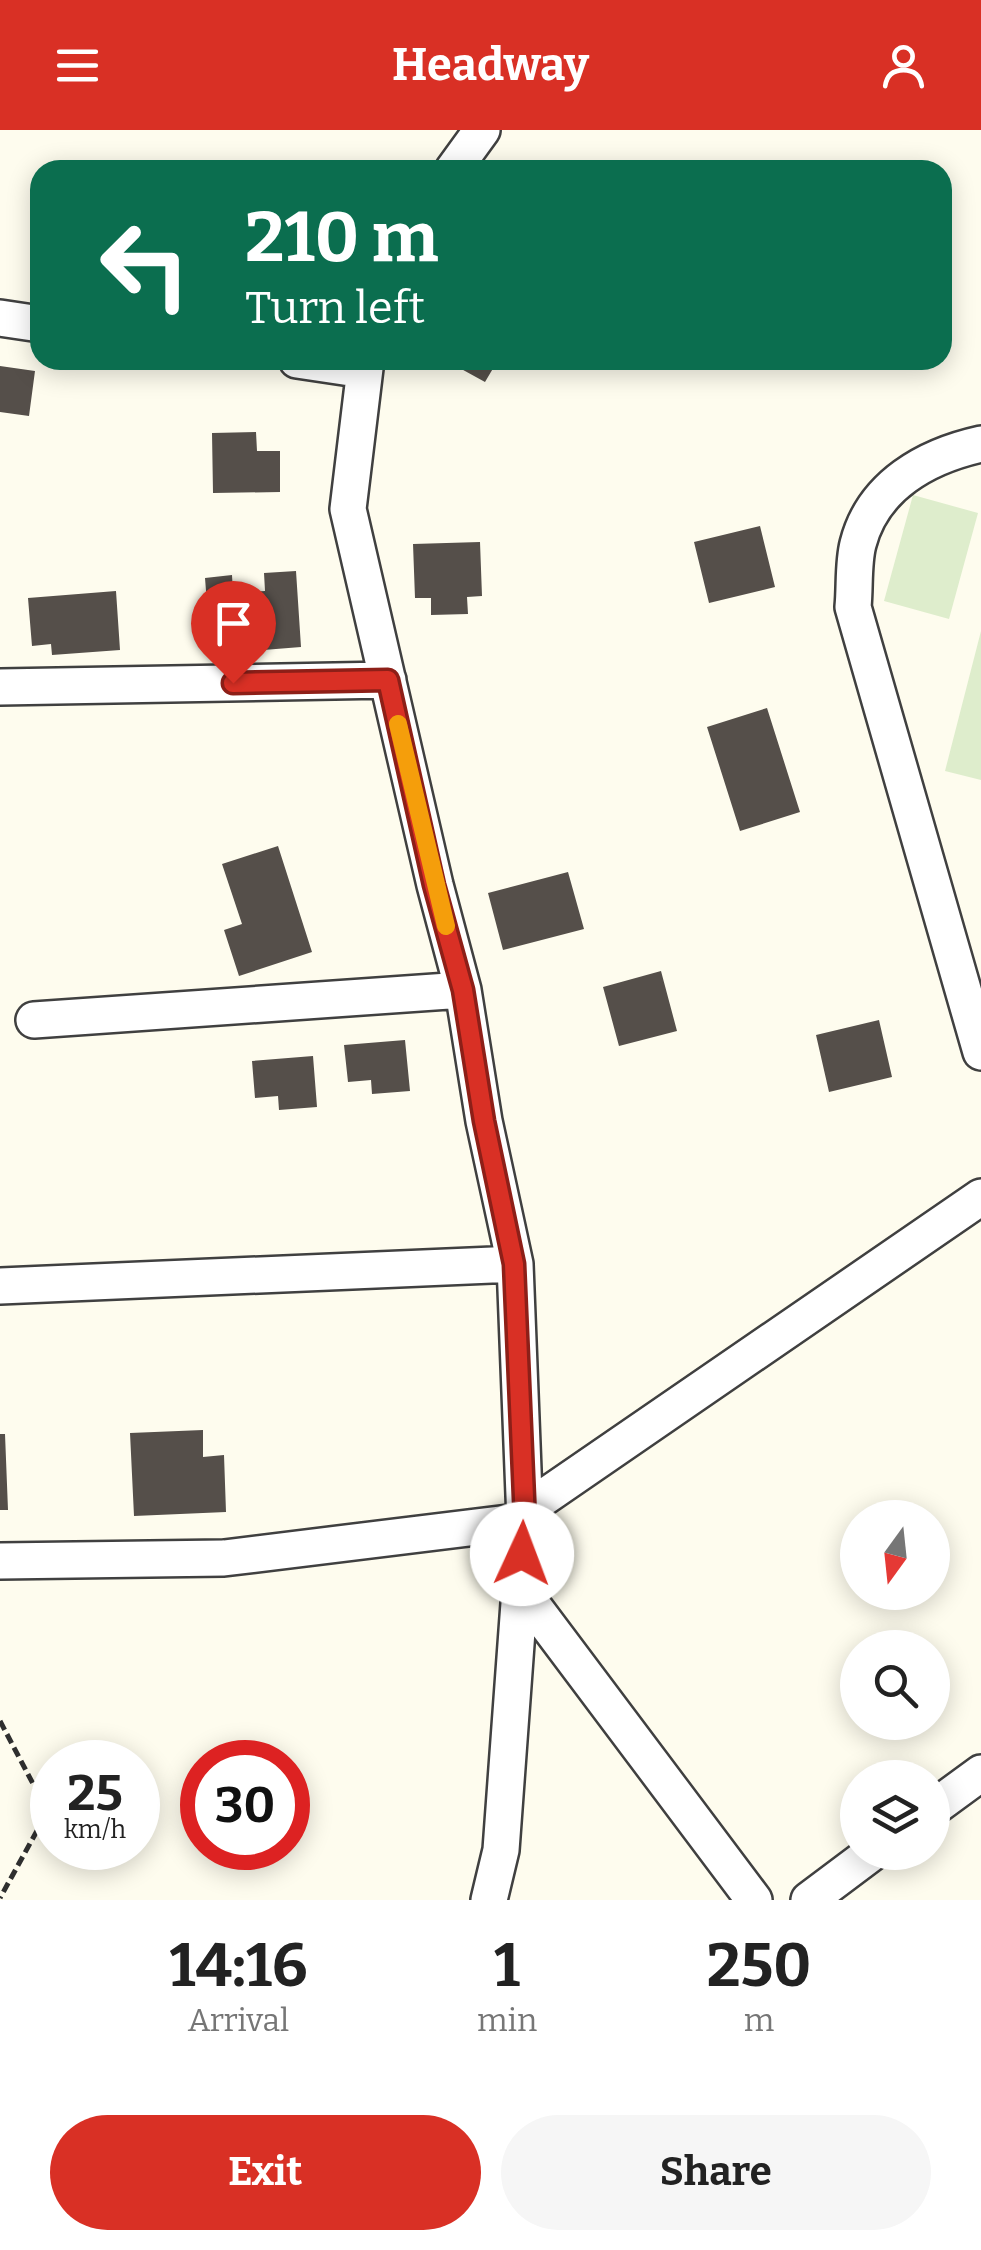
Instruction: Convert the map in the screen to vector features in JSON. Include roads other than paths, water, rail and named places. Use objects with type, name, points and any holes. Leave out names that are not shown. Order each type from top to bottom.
[{"type":"street","points":[[460,160],[482,130]]},
{"type":"street","points":[[0,318],[30,322]]},
{"type":"street","points":[[364,370],[348,509],[434,885],[463,990],[484,1121],[514,1264],[525,1516],[501,1850],[488,1900]]},
{"type":"street","points":[[981,444],[946,452],[912,469],[876,504],[858,543],[853,607],[981,1052]]},
{"type":"street","points":[[0,687],[388,680]]},
{"type":"street","points":[[34,1020],[463,990]]},
{"type":"street","points":[[0,1561],[224,1558],[525,1516],[981,1197]]},
{"type":"street","points":[[0,1286],[514,1264]]},
{"type":"street","points":[[520,1587],[754,1900]]},
{"type":"street","points":[[950,1796],[981,1773]]},
{"type":"street","points":[[808,1900],[849,1870]]}]
